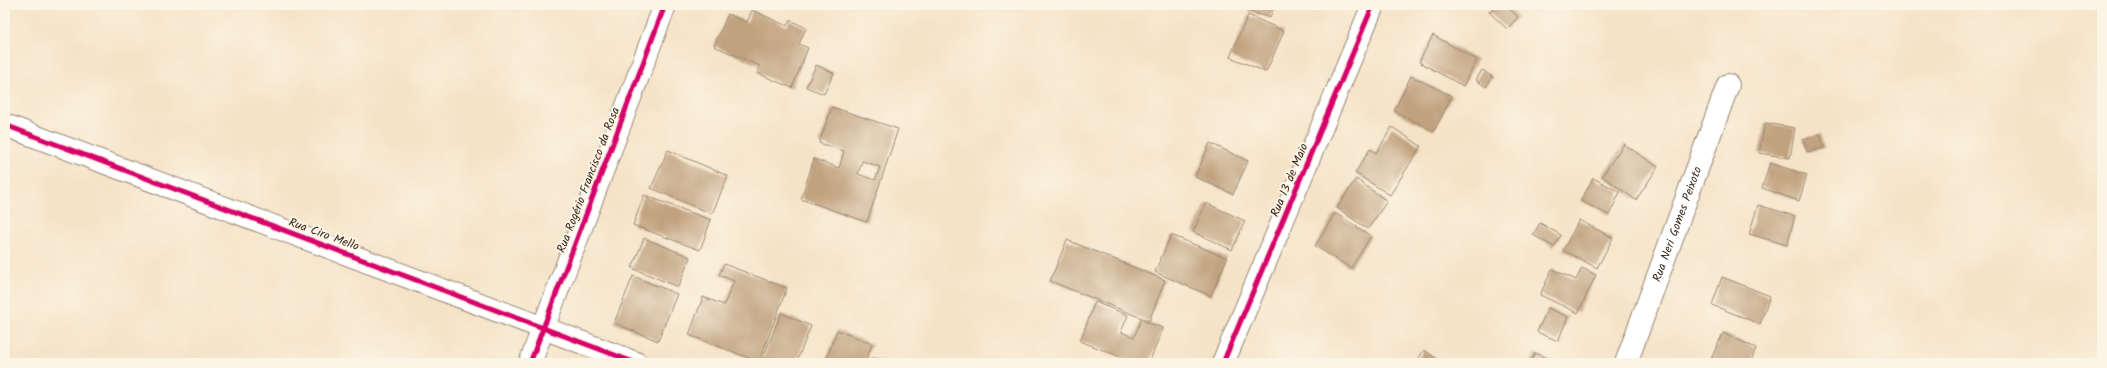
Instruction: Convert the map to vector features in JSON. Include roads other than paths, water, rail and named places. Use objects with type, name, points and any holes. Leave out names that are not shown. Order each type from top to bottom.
[{"type":"street","name":"Rua Rogério Francisco da Rosa","points":[[530,363],[665,5]]},
{"type":"street","name":"Rua 13 de Maio","points":[[1223,363],[1373,5]]},
{"type":"street","name":"Rua Neri Gomes Peixoto","points":[[1626,363],[1728,86]]},
{"type":"street","name":"Rua Ciro Mello","points":[[5,125],[543,326],[636,363]]}]
